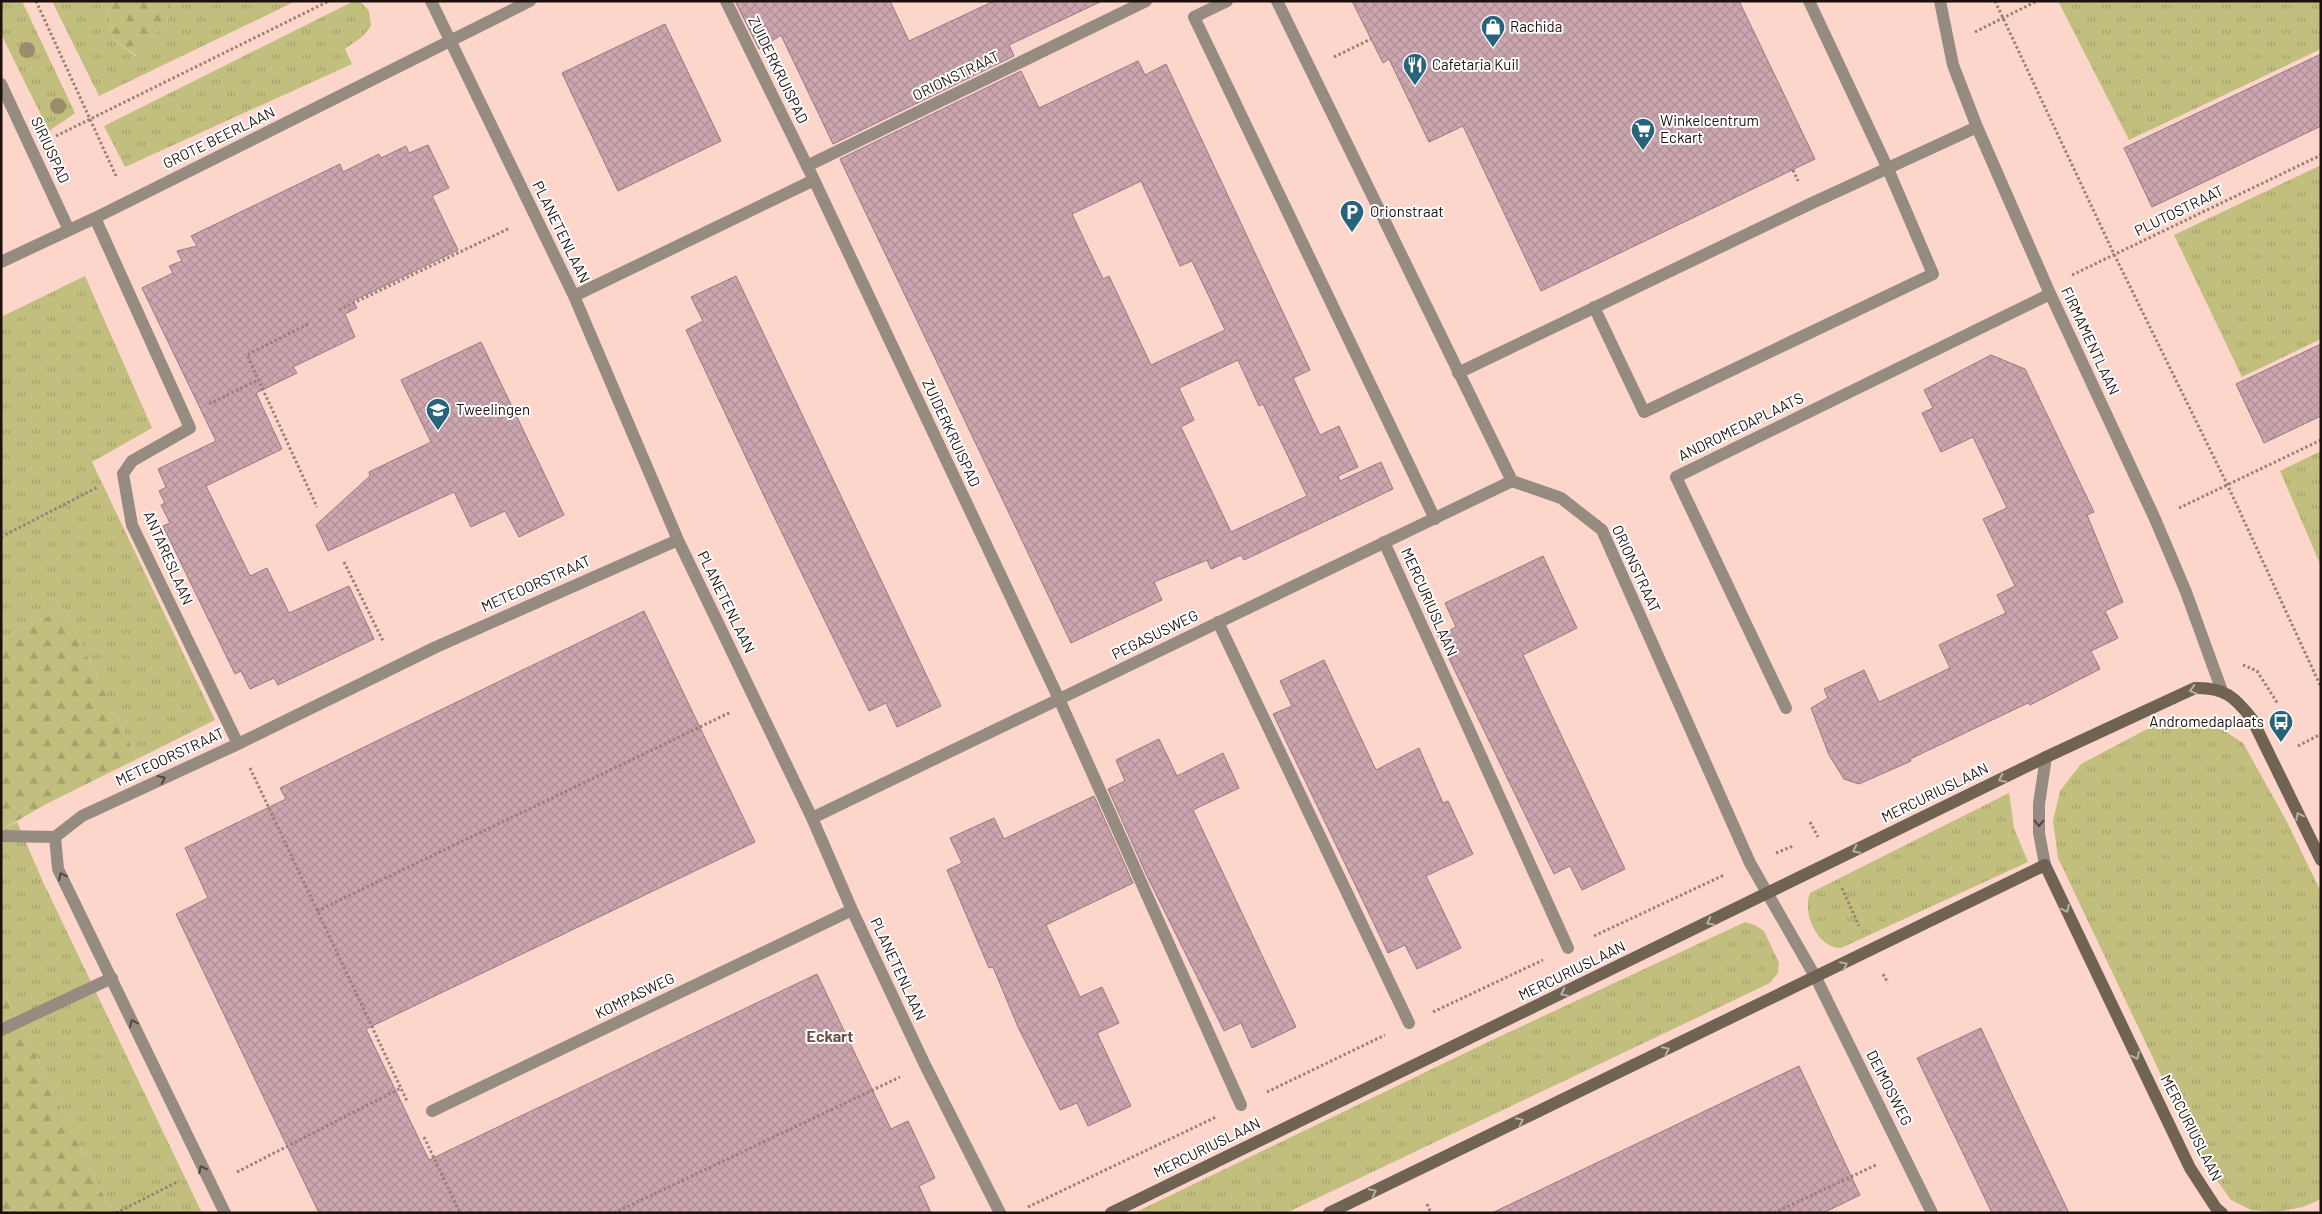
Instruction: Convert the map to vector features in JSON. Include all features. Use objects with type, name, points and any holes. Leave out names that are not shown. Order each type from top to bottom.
[{"type":"street","name":"PLANETENLAAN","points":[[431,1],[574,296],[678,540],[812,818],[852,910],[925,1065],[1000,1213]]},
{"type":"street","points":[[450,41],[530,1]]},
{"type":"street","name":"ZUIDERKRUISPAD","points":[[726,1],[814,180],[1059,699]]},
{"type":"street","name":"ORIONSTRAAT","points":[[807,166],[1146,1]]},
{"type":"street","points":[[1227,1],[1194,17],[1435,519]]},
{"type":"street","points":[[1277,1],[1512,480]]},
{"type":"street","points":[[1594,307],[1644,412],[1933,274],[1888,169],[1809,1]]},
{"type":"street","name":"FIRMAMENTLAAN","points":[[1940,1],[1947,45],[1977,127],[2048,290],[2155,520],[2186,592],[2222,691]]},
{"type":"street","name":"GROTE BEERLAAN","points":[[1,262],[128,202],[450,41]]},
{"type":"street","name":"SIRIUSPAD","points":[[1,84],[69,230]]},
{"type":"street","points":[[1458,373],[1977,127]]},
{"type":"street","points":[[574,296],[814,180]]},
{"type":"street","points":[[95,218],[190,428],[132,461],[123,474]]},
{"type":"street","name":"ANDROMEDAPLAATS","points":[[1786,708],[1676,477],[2048,290]]},
{"type":"street","name":"ANTARESLAAN","points":[[123,474],[132,525],[238,744]]},
{"type":"street","name":"ORIONSTRAAT","points":[[1512,480],[1561,498],[1602,530],[1750,863],[1766,894],[1816,978]]},
{"type":"street","name":"PEGASUSWEG","points":[[812,818],[1435,519],[1512,480]]},
{"type":"street","name":"METEOORSTRAAT","points":[[55,837],[82,816],[238,744],[396,666],[678,540]]},
{"type":"street","name":"MERCURIUSLAAN","points":[[1384,542],[1568,948]]},
{"type":"street","points":[[1218,622],[1409,1023]]},
{"type":"street","name":"MERCURIUSLAAN","points":[[1111,1213],[2046,757],[2195,688],[2210,687],[2222,691],[2238,700],[2252,719],[2321,860]]},
{"type":"street","name":"MERCURIUSLAAN","points":[[1059,699],[1241,1105]]},
{"type":"street","name":"MERCURIUSLAAN","points":[[2046,757],[2039,804],[2039,824],[2045,865],[2190,1168],[2216,1208],[2222,1213]]},
{"type":"street","points":[[1,836],[55,837],[58,869],[225,1213]]},
{"type":"street","points":[[1329,1213],[1816,978],[2045,865]]},
{"type":"street","name":"KOMPASWEG","points":[[432,1111],[852,910]]},
{"type":"street","points":[[1,1030],[112,978]]},
{"type":"street","name":"DEIMOSWEG","points":[[1816,978],[1932,1213]]},
{"type":"path","points":[[36,1],[128,202]]},
{"type":"path","points":[[31,147],[90,120],[329,1]]},
{"type":"path","points":[[1995,1],[2114,254],[2227,484],[2321,687]]},
{"type":"path","points":[[1947,45],[2037,1]]},
{"type":"path","points":[[1312,69],[1371,39]]},
{"type":"path","name":"PLUTOSTRAAT","points":[[2048,290],[2114,254],[2321,155]]},
{"type":"path","points":[[339,310],[535,216]]},
{"type":"path","points":[[308,324],[247,355],[317,507]]},
{"type":"path","points":[[184,416],[258,380]]},
{"type":"path","points":[[2155,520],[2321,440]]},
{"type":"path","points":[[1,537],[123,474]]},
{"type":"path","points":[[344,562],[396,666]]},
{"type":"path","points":[[317,911],[755,700]]},
{"type":"path","points":[[2298,746],[2321,734]]},
{"type":"path","points":[[238,744],[408,1104]]},
{"type":"path","points":[[1810,822],[1888,983]]},
{"type":"path","points":[[1809,840],[1827,833]]},
{"type":"path","name":"MERCURIUSLAAN","points":[[1025,1208],[1568,948],[1750,863],[1801,844]]},
{"type":"path","points":[[614,1213],[925,1065]]},
{"type":"path","points":[[211,1185],[401,1088]]},
{"type":"path","points":[[423,1136],[460,1213]]},
{"type":"path","points":[[1774,1213],[1903,1152]]},
{"type":"path","points":[[116,1213],[202,1169]]},
{"type":"path","points":[[1427,1204],[1431,1213]]},
{"type":"green space","points":[[1,1],[22,1],[75,113],[49,131],[1,34]]},
{"type":"green space","points":[[52,1],[106,1],[113,39],[136,56],[151,37],[167,24],[171,1],[296,1],[99,96]]},
{"type":"green space","points":[[106,1],[171,1],[167,24],[151,37],[137,56],[113,39]]},
{"type":"green space","points":[[354,1],[360,1],[369,11],[371,26],[363,36],[345,49],[352,64],[125,167],[104,126]]},
{"type":"green space","points":[[2058,1],[2321,1],[2321,49],[2129,140]]},
{"type":"green space","points":[[2321,165],[2321,339],[2242,377],[2174,235]]},
{"type":"green space","points":[[85,276],[152,428],[92,462],[215,720],[137,759],[64,608],[1,641],[1,317]]},
{"type":"green space","points":[[2321,451],[2321,566],[2280,471]]},
{"type":"green space","points":[[64,608],[137,759],[48,803],[1,830],[1,641]]},
{"type":"green space","points":[[2190,722],[2223,730],[2243,743],[2286,820],[2321,892],[2321,1199],[2303,1207],[2277,1212],[2251,1210],[2231,1200],[2199,1155],[2058,858],[2053,821],[2060,791],[2081,764],[2151,727]]},
{"type":"green space","points":[[2009,793],[2014,828],[2028,862],[1841,948],[1825,942],[1813,928],[1808,910],[1810,893]]},
{"type":"green space","points":[[17,822],[43,882],[202,1213],[112,1213],[1,985],[1,830]]},
{"type":"green space","points":[[1745,922],[1755,925],[1764,931],[1779,963],[1778,973],[1770,983],[1286,1213],[1134,1213],[1490,1041]]},
{"type":"green space","points":[[1,985],[112,1213],[1,1213]]},
{"type":"building","points":[[735,1],[890,1],[909,41],[994,1],[1102,1],[1009,45],[1014,56],[833,144],[781,35],[759,49]]},
{"type":"building","name":"Winkelcentrum Eckart","points":[[1352,1],[1739,1],[1815,159],[1541,291],[1463,126],[1429,142],[1389,59],[1383,63]]},
{"type":"building","points":[[665,24],[721,141],[618,191],[562,73]]},
{"type":"building","points":[[2321,54],[2321,126],[2152,207],[2124,148]]},
{"type":"building","points":[[1138,61],[1145,75],[1166,64],[1310,370],[1293,378],[1320,435],[1339,426],[1358,467],[1338,476],[1340,481],[1381,462],[1393,489],[1244,560],[1241,555],[1211,569],[1207,560],[1154,582],[1162,600],[1071,643],[840,159],[1021,71],[1039,108]],"holes":[[[1141,181],[1180,266],[1192,261],[1225,330],[1151,365],[1109,276],[1103,279],[1072,214]],[[1238,360],[1259,406],[1263,404],[1307,496],[1231,532],[1181,427],[1194,420],[1179,388]]]},
{"type":"building","points":[[428,145],[449,188],[432,196],[458,250],[353,301],[357,308],[345,314],[355,337],[293,367],[297,373],[256,393],[282,449],[206,486],[250,576],[267,568],[289,613],[349,586],[374,639],[278,685],[274,678],[250,689],[241,671],[235,674],[163,526],[170,523],[161,505],[165,503],[159,491],[166,487],[158,469],[216,441],[142,288],[173,273],[169,266],[182,261],[177,251],[197,246],[191,236],[340,164],[343,172],[379,154],[381,158],[406,146],[409,153]]},
{"type":"building","points":[[736,276],[941,706],[897,727],[886,703],[869,711],[686,330],[703,321],[691,297]]},
{"type":"building","points":[[481,342],[564,515],[519,537],[505,511],[471,527],[454,492],[328,551],[316,525],[370,476],[369,472],[431,442],[401,380]]},
{"type":"building","points":[[2321,344],[2321,416],[2264,443],[2236,384]]},
{"type":"building","points":[[1991,355],[2025,369],[2094,512],[2087,515],[2123,602],[2105,611],[2118,638],[2091,651],[2100,669],[2030,705],[2028,703],[1910,759],[1911,761],[1859,784],[1844,779],[1829,755],[1811,708],[1828,698],[1824,689],[1864,670],[1879,702],[1950,668],[1939,645],[2006,613],[1997,595],[2015,586],[1983,519],[2007,508],[1973,437],[1941,452],[1922,413],[1933,408],[1924,390]]},
{"type":"building","points":[[1543,556],[1577,628],[1523,655],[1625,869],[1582,890],[1570,866],[1554,874],[1438,636],[1456,627],[1445,603]]},
{"type":"building","points":[[644,611],[755,842],[366,1029],[429,1160],[817,974],[891,1129],[908,1121],[935,1178],[919,1186],[931,1213],[319,1213],[176,914],[208,898],[185,848],[286,799],[280,788]]},
{"type":"building","points":[[1324,660],[1376,770],[1419,748],[1443,803],[1448,801],[1473,854],[1426,876],[1461,948],[1417,969],[1405,945],[1388,953],[1273,714],[1292,706],[1280,681]]},
{"type":"building","points":[[1159,739],[1177,776],[1223,753],[1239,788],[1193,810],[1296,1027],[1252,1048],[1241,1023],[1224,1031],[1147,876],[1108,789],[1125,781],[1116,760]]},
{"type":"building","points":[[1094,796],[1133,883],[1046,925],[1080,997],[1102,987],[1119,1023],[1097,1033],[1131,1106],[1088,1126],[1077,1103],[1060,1110],[1018,1027],[993,967],[989,968],[947,870],[962,863],[950,838],[994,818],[1004,839]]},
{"type":"building","points":[[1981,1028],[2069,1213],[1992,1213],[1917,1058]]},
{"type":"building","points":[[1799,1066],[1860,1195],[1823,1213],[1492,1213]]},
{"type":"place","name":"Rachida","points":[[1493,48]]},
{"type":"place","name":"Cafetaria Kuil","points":[[1415,86]]},
{"type":"place","name":"Winkelcentrum Eckart","points":[[1643,151]]},
{"type":"place","name":"Orionstraat","points":[[1352,233]]},
{"type":"place","name":"Tweelingen","points":[[438,431]]},
{"type":"place","name":"Andromedaplaats","points":[[2281,743]]},
{"type":"district","name":"Eckart","points":[[830,1036]]}]
